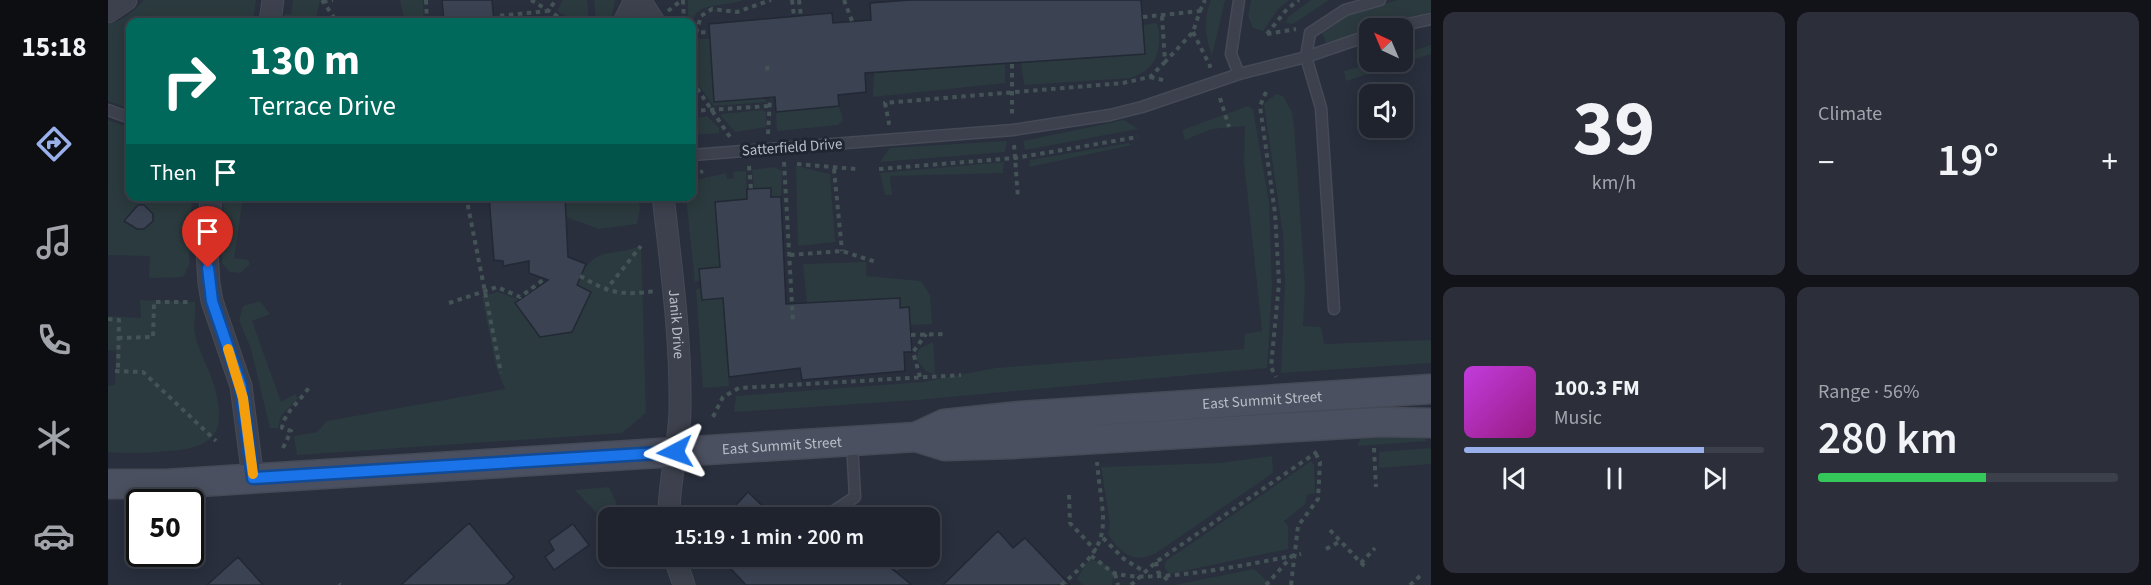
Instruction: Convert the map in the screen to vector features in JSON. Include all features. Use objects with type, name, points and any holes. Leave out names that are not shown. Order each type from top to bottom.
[{"type":"main road","name":"East Summit Street","points":[[916,437],[944,424],[1020,416],[1431,389]]},
{"type":"main road","name":"East Summit Street","points":[[108,484],[253,478],[916,437],[945,446],[1370,423],[1431,423]]},
{"type":"street","points":[[108,12],[126,0]]},
{"type":"street","points":[[271,18],[273,0]]},
{"type":"street","points":[[626,18],[635,1],[645,8],[651,18]]},
{"type":"street","points":[[211,201],[207,253],[209,283],[212,301],[241,386],[253,478]]},
{"type":"street","name":"Janik Drive","points":[[664,201],[673,289],[681,406],[669,483],[669,507]]},
{"type":"street","points":[[678,567],[684,585]]},
{"type":"lane","points":[[1239,0],[1231,54],[1239,74]]},
{"type":"lane","points":[[1334,309],[1321,108],[1306,57],[1310,33],[1345,10],[1380,0]]},
{"type":"lane","points":[[1413,23],[1431,19]]},
{"type":"lane","name":"Satterfield Drive","points":[[696,155],[1013,130],[1110,115],[1142,107],[1239,74],[1306,57],[1359,39]]},
{"type":"lane","points":[[108,110],[126,117]]},
{"type":"lane","points":[[840,507],[855,497],[852,441]]},
{"type":"path","points":[[322,1],[333,0]]},
{"type":"path","points":[[426,0],[427,18]]},
{"type":"path","points":[[531,0],[560,18]]},
{"type":"path","points":[[497,18],[497,16],[548,11],[556,0]]},
{"type":"path","points":[[683,0],[684,18]]},
{"type":"path","points":[[696,28],[701,16],[712,9],[737,12],[771,0]]},
{"type":"path","points":[[792,0],[794,16]]},
{"type":"path","points":[[799,0],[801,16]]},
{"type":"path","points":[[844,0],[852,21]]},
{"type":"path","points":[[1150,77],[1193,32],[1205,0]]},
{"type":"path","points":[[1267,34],[1287,9],[1299,0]]},
{"type":"path","points":[[322,1],[334,18]]},
{"type":"path","points":[[1143,17],[1200,11]]},
{"type":"path","points":[[1162,16],[1165,62]]},
{"type":"path","points":[[696,33],[710,32]]},
{"type":"path","points":[[1193,32],[1210,66],[1199,70]]},
{"type":"path","points":[[1012,64],[1012,117]]},
{"type":"path","points":[[767,66],[768,75]]},
{"type":"path","points":[[879,124],[889,123],[885,103],[1123,83],[1150,77],[1166,81],[1177,77]]},
{"type":"path","points":[[696,87],[730,138],[721,138]]},
{"type":"path","points":[[1266,92],[1260,106],[1275,213],[1279,284],[1271,368],[1276,378]]},
{"type":"path","points":[[768,134],[770,98]]},
{"type":"path","points":[[1220,98],[1229,127]]},
{"type":"path","points":[[696,111],[769,106]]},
{"type":"path","points":[[879,169],[1015,158],[1138,137]]},
{"type":"path","points":[[1014,138],[1018,198]]},
{"type":"path","points":[[784,162],[793,323]]},
{"type":"path","points":[[772,163],[784,162],[834,169],[856,169]]},
{"type":"path","points":[[737,167],[761,165]]},
{"type":"path","points":[[749,166],[752,189]]},
{"type":"path","points":[[834,169],[842,251]]},
{"type":"path","points":[[696,175],[714,170]]},
{"type":"path","points":[[467,201],[501,373]]},
{"type":"path","points":[[606,291],[641,246]]},
{"type":"path","points":[[790,255],[842,251],[876,262]]},
{"type":"path","points":[[580,276],[606,291],[629,294],[673,289]]},
{"type":"path","points":[[449,303],[497,287],[520,297],[543,280]]},
{"type":"path","points":[[118,338],[153,338],[154,302],[195,302]]},
{"type":"path","points":[[108,319],[119,320],[117,372],[143,372],[216,441]]},
{"type":"path","points":[[920,376],[913,352],[926,334]]},
{"type":"path","points":[[911,335],[945,334]]},
{"type":"path","points":[[712,417],[723,397],[739,388],[961,375]]},
{"type":"path","points":[[283,448],[291,431],[282,428],[284,419],[301,402],[309,387]]},
{"type":"path","points":[[1374,448],[1376,487]]},
{"type":"path","points":[[1305,452],[1317,452]]},
{"type":"path","points":[[1291,585],[1298,526],[1312,512],[1318,499],[1320,462],[1317,452]]},
{"type":"path","points":[[1131,585],[1156,562],[1317,452]]},
{"type":"path","points":[[1097,461],[1103,537],[1110,547],[1145,572]]},
{"type":"path","points":[[1069,495],[1070,523],[1096,551]]},
{"type":"path","points":[[1330,531],[1367,568]]},
{"type":"path","points":[[1061,585],[1096,551],[1103,537]]},
{"type":"path","points":[[1326,549],[1339,542]]},
{"type":"path","points":[[1360,563],[1375,548]]},
{"type":"path","points":[[1091,556],[1114,573],[1137,580],[1170,581],[1301,554]]},
{"type":"path","points":[[1266,585],[1293,556]]},
{"type":"path","points":[[1156,562],[1158,572],[1170,581]]},
{"type":"path","points":[[897,567],[898,574]]},
{"type":"path","points":[[1114,573],[1118,585]]},
{"type":"path","points":[[1410,585],[1420,576]]},
{"type":"shaded area","points":[[144,0],[256,0],[254,18],[126,18],[126,108],[108,101],[108,24],[119,21]]},
{"type":"shaded area","points":[[293,0],[320,0],[316,18],[284,18],[284,14],[291,14]]},
{"type":"shaded area","points":[[400,0],[423,0],[424,18],[404,18]]},
{"type":"shaded area","points":[[563,0],[587,0],[589,18],[569,18],[557,11]]},
{"type":"shaded area","points":[[594,0],[615,0],[612,18],[596,18]]},
{"type":"shaded area","points":[[688,0],[743,0],[710,6],[697,13],[694,18],[688,18]]},
{"type":"shaded area","points":[[1211,0],[1225,0],[1212,56],[1206,28]]},
{"type":"shaded area","points":[[1251,0],[1289,0],[1278,9],[1263,31],[1253,28],[1248,16]]},
{"type":"shaded area","points":[[1311,0],[1329,0],[1293,24],[1286,23],[1288,17]]},
{"type":"shaded area","points":[[1397,0],[1431,0],[1431,12],[1411,18],[1359,18],[1359,33],[1326,43],[1321,31],[1346,16]]},
{"type":"shaded area","points":[[1156,23],[1159,34],[1157,55],[1148,69],[1131,78],[1024,85],[1021,63],[1145,54],[1143,25]]},
{"type":"shaded area","points":[[696,39],[710,39],[714,102],[765,98],[766,102],[714,106],[696,82]]},
{"type":"shaded area","points":[[1431,45],[1431,54],[1413,60],[1413,51]]},
{"type":"shaded area","points":[[1005,64],[1005,83],[873,97],[874,73]]},
{"type":"shaded area","points":[[1359,67],[1359,72],[1374,72],[1346,81],[1344,71]]},
{"type":"shaded area","points":[[1276,94],[1283,96],[1292,112],[1294,126],[1305,286],[1303,326],[1321,327],[1324,344],[1431,340],[1431,363],[1281,373],[1285,285],[1283,234],[1264,104]]},
{"type":"shaded area","points":[[839,106],[843,120],[838,125],[777,131],[776,112]]},
{"type":"shaded area","points":[[1248,106],[1253,109],[1269,203],[1272,287],[1267,368],[917,400],[734,412],[736,396],[923,382],[995,368],[1244,349],[1245,334],[1262,331],[1244,161],[1245,126],[1212,129],[1185,140],[1182,130]]},
{"type":"shaded area","points":[[762,110],[766,112],[766,127],[735,132],[721,116],[722,114]]},
{"type":"shaded area","points":[[707,116],[719,128],[719,133],[696,135],[696,118]]},
{"type":"shaded area","points":[[108,120],[126,127],[126,201],[192,201],[189,265],[183,277],[149,278],[150,256],[108,255]]},
{"type":"shaded area","points":[[1124,120],[1138,129],[1025,150],[1023,141]]},
{"type":"shaded area","points":[[1007,141],[1005,152],[880,162],[890,148]]},
{"type":"shaded area","points":[[1129,143],[1132,145],[1029,167],[1030,160]]},
{"type":"shaded area","points":[[1004,162],[1003,173],[890,176],[892,195],[885,195],[880,173]]},
{"type":"shaded area","points":[[796,166],[830,174],[835,242],[798,246]]},
{"type":"shaded area","points":[[774,167],[782,171],[781,197],[771,197],[771,188],[754,189],[752,170]]},
{"type":"shaded area","points":[[746,171],[747,199],[721,274],[695,282],[686,201],[696,201],[696,180],[726,173],[727,179],[734,178],[733,172]]},
{"type":"shaded area","points":[[223,201],[242,201],[234,258],[248,260],[250,264],[240,273],[230,272],[222,263]]},
{"type":"shaded area","points":[[564,201],[639,201],[640,208],[637,224],[599,229],[566,217],[559,217]]},
{"type":"shaded area","points":[[641,246],[646,413],[622,433],[297,455],[294,436],[317,432],[327,421],[505,389],[496,366],[482,296],[498,292],[520,300],[516,304],[540,337],[572,332],[591,292],[576,285],[589,263],[602,255]]},
{"type":"shaded area","points":[[866,262],[866,276],[921,281],[930,295],[932,324],[910,325],[909,307],[900,308],[899,298],[807,303],[803,264]]},
{"type":"shaded area","points":[[701,288],[702,300],[716,299],[723,293],[729,386],[703,388],[696,289]]},
{"type":"shaded area","points":[[140,300],[195,302],[195,336],[213,382],[219,412],[215,433],[199,446],[153,452],[108,452],[108,386],[115,385],[116,351],[108,350],[108,316],[141,318]]},
{"type":"shaded area","points":[[260,301],[270,314],[252,321],[281,402],[295,394],[298,398],[281,416],[278,428],[270,428],[251,349],[239,320],[243,306]]},
{"type":"shaded area","points":[[933,342],[935,374],[926,371],[916,359],[919,349]]},
{"type":"shaded area","points":[[1368,434],[1423,437],[1427,441],[1357,446],[1361,438]]},
{"type":"shaded area","points":[[1431,448],[1431,464],[1379,468],[1379,452]]},
{"type":"shaded area","points":[[1272,456],[1273,473],[1156,553],[1140,558],[1134,557],[1123,552],[1108,535],[1110,523],[1101,467],[1219,463]]},
{"type":"shaded area","points":[[1311,461],[1314,465],[1315,493],[1307,495],[1305,504],[1284,521],[1288,526],[1288,549],[1169,574],[1164,567],[1166,561]]},
{"type":"shaded area","points":[[609,487],[618,507],[598,507],[598,514],[575,490]]},
{"type":"shaded area","points":[[1089,559],[1103,563],[1114,573],[1112,585],[1083,585],[1077,579]]},
{"type":"shaded area","points":[[1254,569],[1271,585],[1175,585]]},
{"type":"building","points":[[442,0],[492,0],[494,18],[444,18]]},
{"type":"building","points":[[910,0],[1141,0],[1145,54],[865,73],[866,92],[838,95],[839,106],[776,112],[775,97],[714,102],[709,24],[832,13],[833,23],[871,20],[870,3]]},
{"type":"building","points":[[771,188],[771,197],[781,197],[786,304],[900,298],[900,308],[909,307],[912,352],[904,352],[905,371],[802,380],[800,368],[729,377],[723,298],[702,300],[699,269],[720,267],[715,202],[747,199],[747,189]]},
{"type":"building","points":[[489,201],[565,201],[568,257],[586,264],[577,285],[591,292],[572,332],[540,337],[515,303],[548,280],[529,273],[529,261],[503,266],[503,261],[494,260]]},
{"type":"building","points":[[138,205],[144,205],[153,214],[153,221],[144,229],[137,229],[124,221]]},
{"type":"building","points":[[748,492],[764,507],[734,507]]},
{"type":"building","points":[[469,523],[514,577],[506,585],[401,585]]},
{"type":"building","points":[[573,524],[589,545],[554,570],[545,557],[554,550],[549,541]]},
{"type":"building","points":[[998,531],[1013,548],[1025,538],[1070,585],[943,585]]},
{"type":"building","points":[[238,557],[263,585],[207,585]]},
{"type":"building","points":[[729,567],[890,567],[912,585],[746,585]]},
{"type":"slow traffic","points":[[228,349],[241,386],[246,411],[253,474]]},
{"type":"route","points":[[208,268],[212,301],[241,386],[253,478],[675,452]]}]
